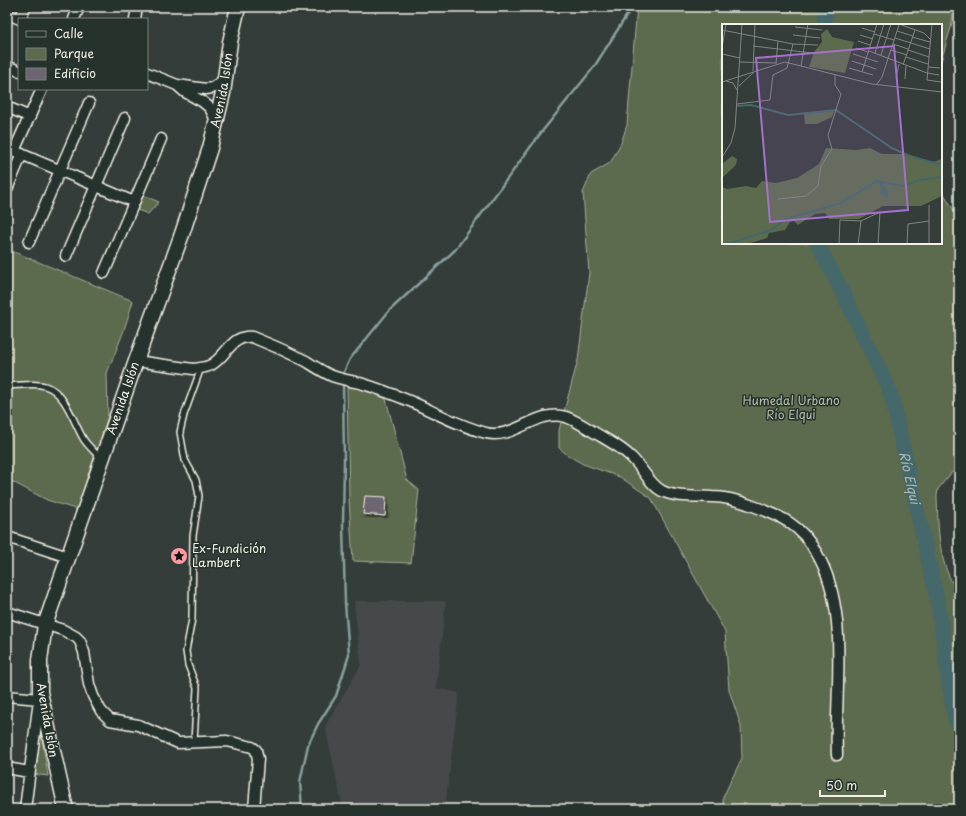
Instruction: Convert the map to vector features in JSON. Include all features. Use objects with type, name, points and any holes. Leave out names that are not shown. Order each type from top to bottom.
[{"type":"main road","name":"Avenida Islón","points":[[64,809],[40,696],[40,660],[46,625],[136,361],[182,234],[210,148],[225,79],[230,42],[238,7]]},
{"type":"main road","points":[[61,791],[70,809]]},
{"type":"street","points":[[20,18],[25,7]]},
{"type":"street","points":[[74,18],[79,7]]},
{"type":"street","points":[[135,18],[136,7]]},
{"type":"street","points":[[7,14],[18,18]]},
{"type":"street","points":[[7,66],[18,71]]},
{"type":"street","points":[[148,73],[177,85],[206,89],[212,88],[225,79]]},
{"type":"street","points":[[177,85],[210,108],[216,120]]},
{"type":"street","points":[[7,190],[14,151],[42,90]]},
{"type":"street","points":[[29,242],[88,103]]},
{"type":"street","points":[[7,107],[30,117]]},
{"type":"street","points":[[66,256],[125,118]]},
{"type":"street","points":[[104,273],[161,139]]},
{"type":"street","points":[[14,151],[134,202]]},
{"type":"street","points":[[136,361],[193,369],[206,367],[216,362],[236,340],[248,337],[279,348],[342,380],[360,383],[389,393],[461,425],[490,434],[507,432],[546,416],[564,416],[626,452],[662,491],[686,496],[711,496],[734,500],[772,512],[794,525],[809,540],[822,562],[829,581],[835,611],[839,647],[836,723],[837,755]]},
{"type":"street","points":[[7,537],[68,557]]},
{"type":"street","points":[[7,612],[69,633],[80,641],[84,652],[89,684],[93,696],[101,711],[110,720],[138,725],[178,744],[227,741],[248,745],[256,750],[258,759],[254,809]]},
{"type":"street","points":[[7,696],[40,696],[25,809]]},
{"type":"street","points":[[7,768],[29,772]]},
{"type":"lane","points":[[194,742],[196,688],[188,665],[186,651],[192,619],[193,536],[199,496],[196,480],[184,460],[180,432],[184,415],[200,368]]},
{"type":"lane","points":[[7,385],[28,384],[45,386],[58,394],[71,414],[84,441],[102,460]]},
{"type":"shaded area","points":[[354,601],[446,601],[436,688],[459,693],[445,809],[343,809],[325,726],[361,665]]},
{"type":"green space","name":"Humedal Urbano Río Elqui","points":[[637,7],[953,7],[952,24],[942,58],[942,24],[722,24],[722,244],[942,244],[942,191],[959,219],[959,471],[952,472],[938,489],[937,496],[940,546],[947,571],[959,593],[959,809],[723,809],[723,797],[742,758],[741,726],[729,690],[725,632],[651,498],[620,477],[583,464],[559,448],[559,430],[578,360],[589,273],[583,193],[591,174],[610,163],[621,143],[627,125]]},
{"type":"green space","points":[[142,195],[159,202],[148,214],[135,209]]},
{"type":"green space","points":[[7,249],[133,301],[123,333],[107,373],[108,416],[78,510],[47,500],[7,479]]},
{"type":"green space","points":[[347,386],[361,387],[386,399],[407,480],[419,490],[411,563],[353,561],[349,500]]},
{"type":"green space","points":[[40,727],[48,776],[32,774]]},
{"type":"building","points":[[365,496],[386,497],[385,516],[363,514]]},
{"type":"waterway","points":[[343,377],[350,359],[389,311],[455,250],[540,134],[594,67],[632,7]]},
{"type":"waterway","name":"Río Elqui","points":[[825,7],[825,24]]},
{"type":"waterway","name":"Río Elqui","points":[[818,244],[843,293],[891,394],[938,603],[955,720],[959,727]]},
{"type":"waterway","points":[[302,809],[300,782],[308,745],[318,724],[336,696],[349,655],[345,603],[343,524],[343,382]]},
{"type":"place","name":"Ex-Fundición Lambert","points":[[179,556]]}]
